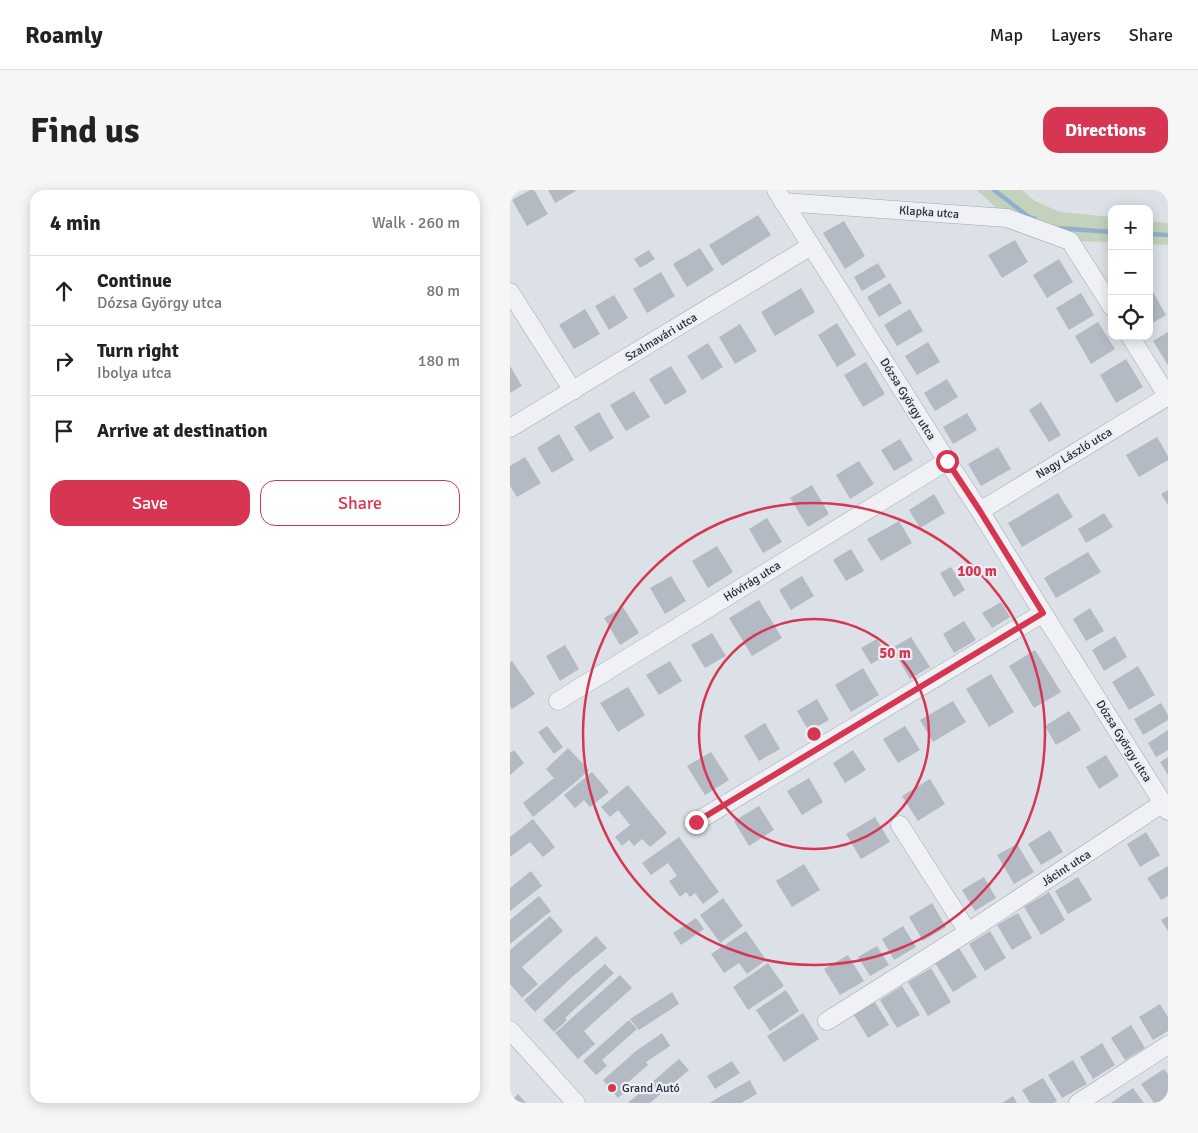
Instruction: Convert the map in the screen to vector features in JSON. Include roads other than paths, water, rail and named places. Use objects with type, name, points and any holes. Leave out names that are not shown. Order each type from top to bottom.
[{"type":"street","name":"Klapka utca","points":[[780,196],[1007,218],[1070,241],[1108,301]]},
{"type":"street","name":"Dózsa György utca","points":[[780,196],[1166,807]]},
{"type":"street","name":"Szalmavári utca","points":[[510,428],[811,246]]},
{"type":"street","points":[[510,292],[573,391]]},
{"type":"street","points":[[1133,340],[1168,396]]},
{"type":"street","name":"Nagy László utca","points":[[980,511],[1168,396]]},
{"type":"street","name":"Hóvirág utca","points":[[558,701],[947,461]]},
{"type":"street","points":[[696,822],[1043,613]]},
{"type":"street","name":"Jácint utca","points":[[826,1021],[1166,807]]},
{"type":"street","points":[[900,824],[968,932]]},
{"type":"street","points":[[510,1030],[576,1103]]},
{"type":"street","points":[[1078,1103],[1168,1045]]},
{"type":"waterway","points":[[994,190],[1029,217],[1035,219]]},
{"type":"waterway","points":[[1056,228],[1108,232]]},
{"type":"waterway","points":[[1153,234],[1168,235]]},
{"type":"place","name":"Grand Autó","points":[[612,1088]]}]
